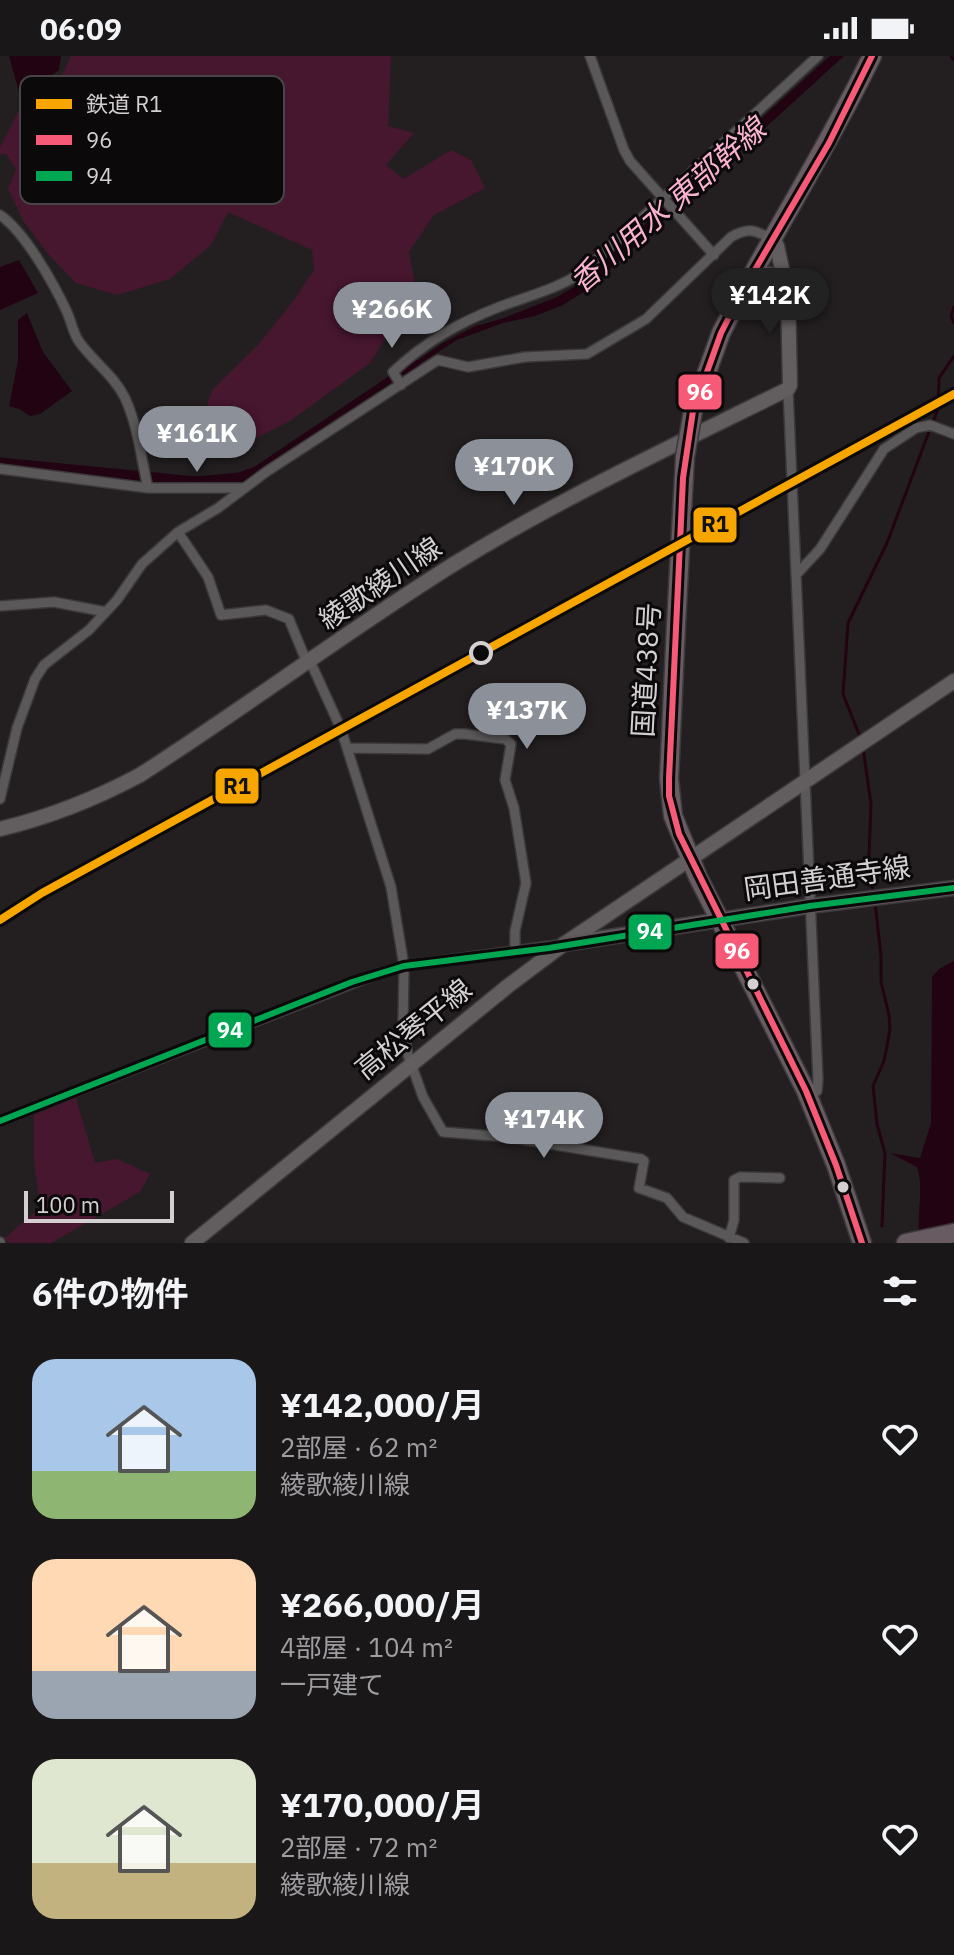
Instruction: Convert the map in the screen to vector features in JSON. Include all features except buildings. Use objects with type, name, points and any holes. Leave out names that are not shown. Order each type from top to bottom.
[{"type":"highway","name":"国道438号","points":[[862,1243],[836,1165],[808,1097],[689,859],[669,796],[685,457],[693,411],[721,333],[829,143],[872,56]]},
{"type":"highway","points":[[909,1242],[954,1233]]},
{"type":"main road","points":[[773,240],[787,290],[788,389]]},
{"type":"main road","points":[[746,286],[756,277],[769,274],[787,290]]},
{"type":"main road","name":"綾歌綾川線","points":[[0,829],[63,811],[128,782],[498,538],[562,502],[788,389]]},
{"type":"main road","name":"高松琴平線","points":[[192,1243],[412,1063],[564,944],[954,681]]},
{"type":"main road","name":"岡田善通寺線","points":[[564,944],[810,906],[954,888]]},
{"type":"street","points":[[590,56],[624,150],[714,255]]},
{"type":"street","points":[[398,380],[393,372],[440,334],[498,307],[570,280],[664,200],[818,56]]},
{"type":"street","points":[[0,215],[25,243],[52,284],[76,338],[122,392],[140,444],[148,488]]},
{"type":"street","points":[[0,799],[17,728],[35,679],[44,665],[89,630],[142,564],[178,532],[398,380],[438,360],[468,367],[525,357],[587,354],[646,319],[731,237],[743,230],[759,231],[773,240]]},
{"type":"street","points":[[788,389],[818,1086],[817,1091],[808,1097]]},
{"type":"street","points":[[796,575],[820,549],[884,449],[916,428],[932,425],[954,434]]},
{"type":"street","points":[[0,469],[148,488],[245,488]]},
{"type":"street","points":[[178,532],[208,577],[221,615],[266,610],[289,619],[329,699],[396,906],[404,966],[403,1027],[412,1063],[423,1097],[443,1132],[507,1137],[641,1159],[645,1166],[639,1188],[667,1198],[683,1217],[744,1243]]},
{"type":"street","points":[[0,606],[54,602],[106,612]]},
{"type":"street","points":[[347,748],[428,749],[455,734],[505,739],[511,744],[505,780],[514,808],[526,883],[515,931],[515,951]]},
{"type":"street","points":[[0,1121],[352,982],[404,966],[564,944]]},
{"type":"street","points":[[729,1238],[734,1220],[734,1180],[740,1177],[780,1178]]},
{"type":"shaded area","points":[[71,56],[391,56],[388,126],[414,133],[386,165],[404,179],[451,150],[471,160],[485,188],[434,215],[409,252],[416,290],[370,363],[290,421],[228,452],[201,424],[212,390],[258,345],[294,300],[314,270],[312,250],[228,212],[211,245],[170,279],[117,295],[76,283],[24,222],[8,189],[16,169],[6,154],[0,154],[0,147],[20,109],[20,204],[284,204],[284,76],[62,76]]},
{"type":"shaded area","points":[[76,1098],[95,1163],[117,1159],[150,1174],[140,1192],[51,1243],[8,1243],[5,1238],[40,1207],[34,1160],[34,1115]]},
{"type":"water","points":[[9,56],[61,56],[59,70],[51,76],[20,76],[20,95]]},
{"type":"water","points":[[830,56],[844,56],[588,289],[563,305],[535,316],[503,323],[457,340],[404,374],[401,372],[441,344],[476,326],[557,297],[579,284]]},
{"type":"water","points":[[19,260],[38,293],[0,310],[0,267]]},
{"type":"water","points":[[27,313],[43,352],[72,391],[40,414],[30,416],[9,406],[18,361],[18,320]]},
{"type":"water","points":[[954,961],[954,1243],[920,1243],[917,1167],[890,1153],[920,1158],[931,1123],[932,977]]},
{"type":"waterway","points":[[951,56],[954,60]]},
{"type":"waterway","points":[[954,307],[951,316],[954,323]]},
{"type":"waterway","points":[[933,422],[938,409],[939,378],[954,356]]},
{"type":"waterway","name":"香川用水 東部幹線","points":[[0,463],[196,482],[240,478],[258,471],[415,365]]},
{"type":"waterway","points":[[860,737],[843,694],[848,623],[887,543],[930,429]]},
{"type":"waterway","points":[[863,748],[871,804],[869,856],[873,892]]},
{"type":"waterway","points":[[875,903],[881,982],[890,1030],[884,1061],[873,1086],[877,1124],[885,1153],[882,1226]]},
{"type":"rail line","name":"R1","points":[[0,920],[42,893],[954,394]]},
{"type":"transit line","name":"96","points":[[862,1243],[836,1165],[806,1091],[679,834],[669,796],[669,779],[683,478],[693,411],[721,333],[829,143],[872,56]]},
{"type":"transit line","name":"94","points":[[0,1121],[352,982],[404,966],[549,948],[810,906],[954,888]]}]
